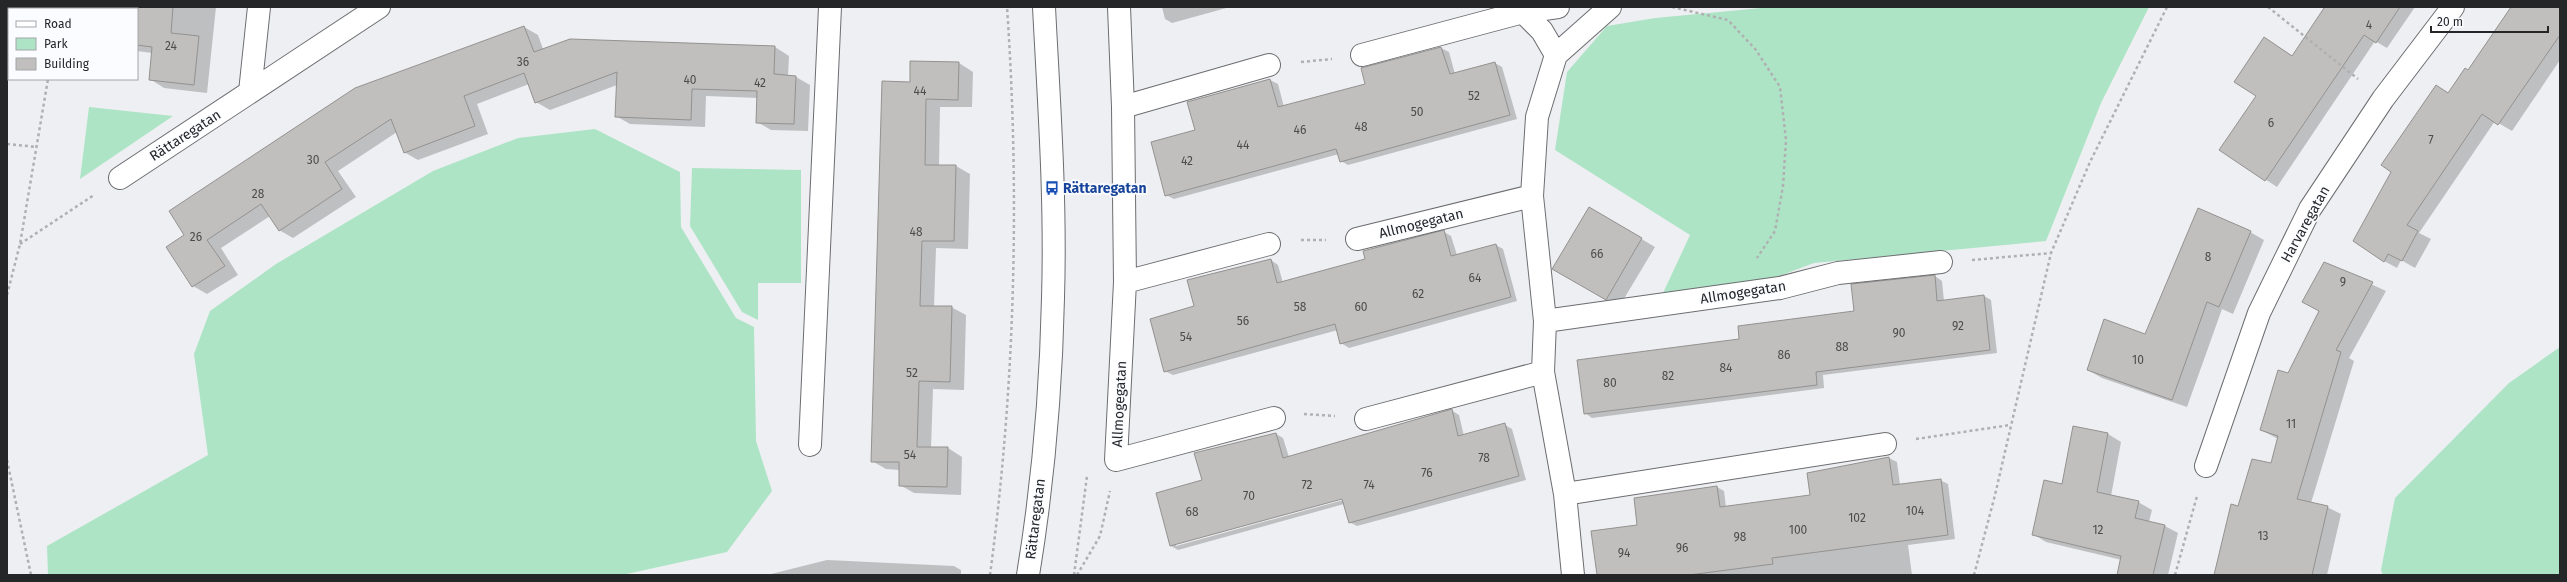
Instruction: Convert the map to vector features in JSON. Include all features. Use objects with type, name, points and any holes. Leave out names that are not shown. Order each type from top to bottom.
[{"type":"street","points":[[250,92],[259,7]]},
{"type":"street","name":"Rättaregatan","points":[[120,178],[379,7]]},
{"type":"street","points":[[810,445],[830,7]]},
{"type":"street","name":"Rättaregatan","points":[[1028,575],[1048,406],[1054,297],[1052,188],[1044,7]]},
{"type":"street","name":"Allmogegatan","points":[[1119,7],[1124,107],[1125,282],[1116,460],[1274,418]]},
{"type":"street","points":[[1362,55],[1523,12],[1558,7]]},
{"type":"street","points":[[1573,575],[1565,494],[1543,372],[1545,321],[1532,196],[1537,117],[1556,55],[1610,7]]},
{"type":"street","name":"Harvaregatan","points":[[2206,466],[2259,313],[2310,209],[2384,99],[2453,7]]},
{"type":"street","points":[[1523,12],[1542,31],[1556,55]]},
{"type":"street","points":[[1124,107],[1269,64]]},
{"type":"street","name":"Allmogegatan","points":[[1357,238],[1532,196]]},
{"type":"street","points":[[1125,282],[1269,244]]},
{"type":"street","name":"Allmogegatan","points":[[1545,321],[1780,288],[1838,272],[1941,262]]},
{"type":"street","points":[[1366,419],[1543,372]]},
{"type":"street","points":[[1565,494],[1885,444]]},
{"type":"path","points":[[990,575],[1008,410],[1015,219],[1012,83],[1007,7]]},
{"type":"path","points":[[1672,7],[1728,20],[1756,50],[1780,87],[1786,140],[1784,186],[1775,231],[1753,263]]},
{"type":"path","points":[[1974,575],[1995,495],[2051,253],[2090,162],[2167,7]]},
{"type":"path","points":[[2268,7],[2384,99]]},
{"type":"path","points":[[1269,64],[1362,55]]},
{"type":"path","points":[[7,295],[20,244],[48,80]]},
{"type":"path","points":[[7,144],[37,148]]},
{"type":"path","points":[[20,244],[120,178]]},
{"type":"path","points":[[1269,244],[1294,240],[1357,238]]},
{"type":"path","points":[[1941,262],[2051,253]]},
{"type":"path","points":[[1274,418],[1300,414],[1366,419]]},
{"type":"path","points":[[1885,444],[2010,425]]},
{"type":"path","points":[[7,460],[31,575]]},
{"type":"path","points":[[1076,575],[1100,536],[1116,460]]},
{"type":"path","points":[[2175,575],[2206,466]]},
{"type":"green space","points":[[1772,7],[2149,7],[2101,103],[2046,241],[1814,263],[1774,278],[1663,293],[1690,235],[1555,150],[1567,72],[1607,26],[1655,18]]},
{"type":"green space","points":[[89,107],[173,116],[80,179]]},
{"type":"green space","points":[[595,129],[680,172],[681,227],[736,318],[754,327],[756,441],[772,491],[727,552],[622,575],[48,575],[47,546],[208,455],[194,354],[210,311],[276,264],[433,171],[518,138]]},
{"type":"green space","points":[[692,168],[801,170],[801,283],[758,283],[758,320],[742,312],[690,226]]},
{"type":"green space","points":[[2560,347],[2560,575],[2383,575],[2381,570],[2395,498],[2509,383]]},
{"type":"building","points":[[173,7],[171,33],[199,36],[194,85],[149,80],[152,47],[138,45],[137,8]]},
{"type":"building","points":[[2322,7],[2400,7],[2376,43],[2364,35],[2265,181],[2219,150],[2256,96],[2234,82],[2264,37],[2292,56],[2324,8]]},
{"type":"building","points":[[2511,7],[2560,7],[2560,35],[2498,125],[2482,114],[2407,225],[2418,231],[2402,261],[2388,254],[2384,262],[2353,241],[2391,172],[2381,165],[2436,85],[2448,93],[2465,68],[2468,70]]},
{"type":"building","points":[[524,26],[534,52],[570,39],[775,46],[774,74],[796,76],[794,124],[756,123],[757,91],[692,89],[691,120],[615,117],[617,72],[535,103],[524,73],[464,96],[475,126],[404,153],[391,119],[325,162],[342,189],[279,231],[261,204],[207,240],[225,266],[192,287],[166,247],[184,235],[169,211],[355,88]]},
{"type":"building","points":[[1441,47],[1450,74],[1495,62],[1510,115],[1340,162],[1336,149],[1165,196],[1151,142],[1195,130],[1187,102],[1270,79],[1278,107],[1365,84],[1361,68]]},
{"type":"building","points":[[910,61],[959,62],[958,100],[926,99],[925,165],[956,165],[954,241],[922,241],[920,306],[952,306],[950,382],[919,381],[917,447],[948,447],[947,487],[899,486],[899,462],[871,462],[882,81],[910,82]]},
{"type":"building","points":[[1589,207],[1642,238],[1606,300],[1552,269]]},
{"type":"building","points":[[2198,208],[2251,231],[2219,307],[2207,302],[2172,400],[2087,370],[2104,319],[2145,334]]},
{"type":"building","points":[[1444,230],[1451,256],[1496,244],[1511,297],[1340,344],[1335,324],[1164,372],[1150,319],[1194,306],[1187,280],[1271,259],[1277,283],[1365,259],[1363,251]]},
{"type":"building","points":[[2324,262],[2373,282],[2336,350],[2341,352],[2297,499],[2328,506],[2312,575],[2214,575],[2231,504],[2238,506],[2252,459],[2271,463],[2278,436],[2260,430],[2278,370],[2288,373],[2319,311],[2302,302]]},
{"type":"building","points":[[1935,275],[1937,301],[1984,295],[1990,350],[1816,372],[1817,385],[1584,414],[1577,360],[1739,339],[1738,326],[1854,311],[1851,284]]},
{"type":"building","points":[[1452,409],[1458,436],[1505,423],[1519,476],[1349,523],[1342,499],[1170,546],[1156,493],[1202,480],[1194,453],[1276,433],[1283,458]]},
{"type":"building","points":[[2073,426],[2108,433],[2097,492],[2139,501],[2135,518],[2165,525],[2153,575],[2117,575],[2121,556],[2032,535],[2044,480],[2062,484]]},
{"type":"building","points":[[1889,457],[1893,485],[1941,479],[1948,535],[1772,558],[1773,564],[1689,575],[1597,575],[1591,531],[1637,525],[1634,498],[1717,486],[1720,507],[1810,495],[1807,473]]},
{"type":"place","name":"Rättaregatan","points":[[1052,188]]}]
